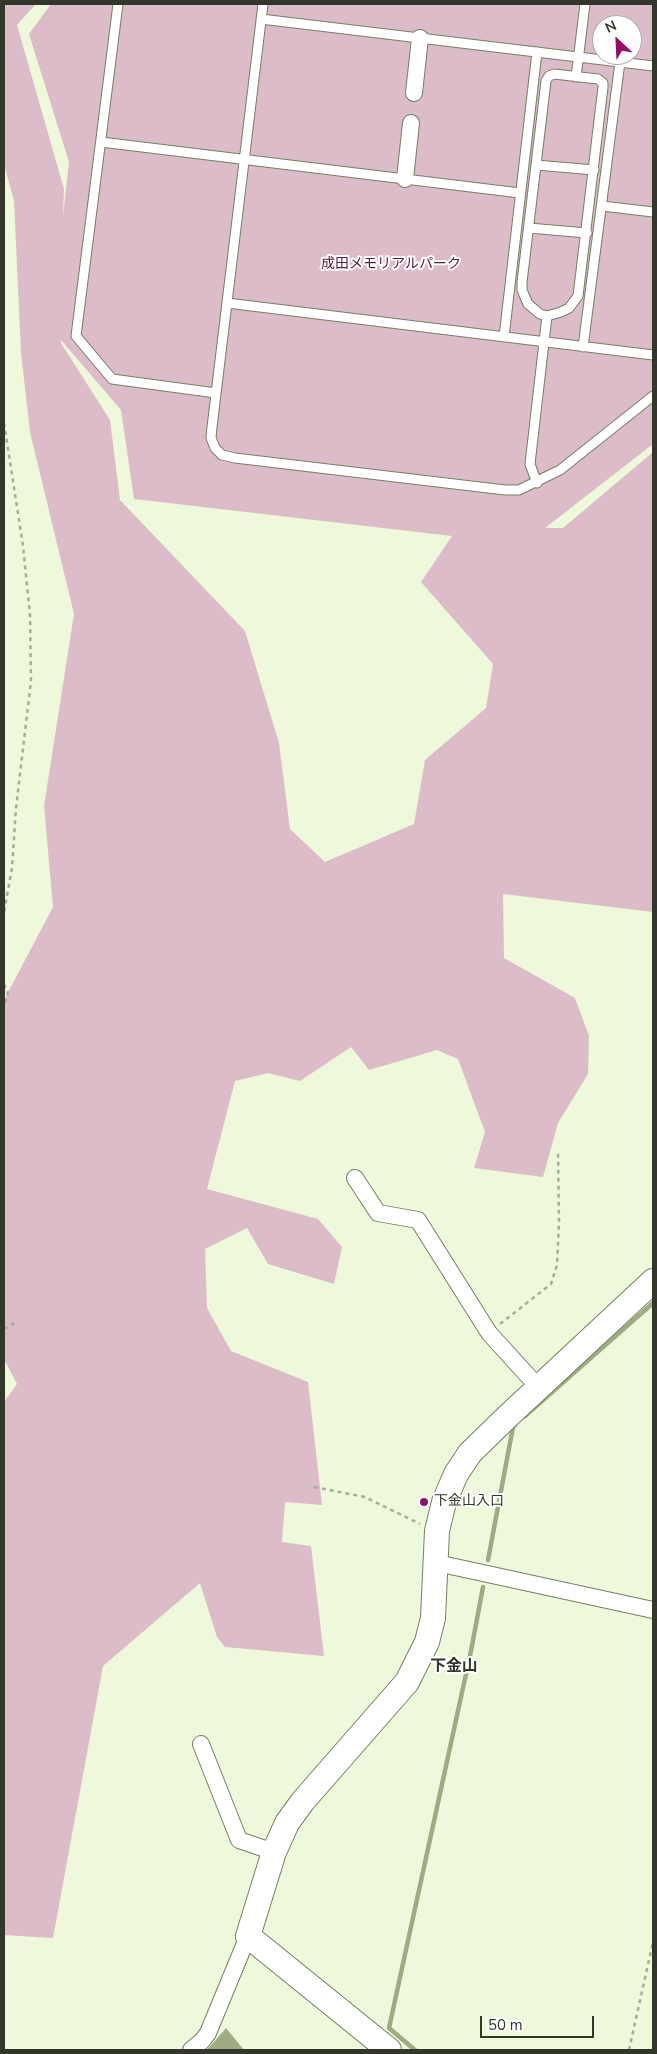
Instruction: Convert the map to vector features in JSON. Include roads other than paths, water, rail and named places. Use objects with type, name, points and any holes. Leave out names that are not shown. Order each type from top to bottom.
[{"type":"street","points":[[414,93],[420,38]]},
{"type":"street","points":[[405,179],[411,123]]},
{"type":"street","points":[[355,1178],[378,1213],[418,1220],[489,1333],[539,1388]]},
{"type":"street","points":[[191,2050],[208,2033],[248,1936],[274,1852],[287,1823],[303,1801],[407,1682],[427,1642],[433,1618],[437,1531],[444,1502],[456,1474],[470,1453],[507,1416],[653,1281]]},
{"type":"street","points":[[435,1565],[446,1565],[653,1610]]},
{"type":"street","points":[[201,1744],[239,1840],[274,1852]]},
{"type":"street","points":[[248,1936],[389,2050]]},
{"type":"lane","points":[[118,4],[76,336],[112,379],[216,393]]},
{"type":"lane","points":[[263,4],[211,438],[215,448],[222,456],[505,490],[519,490],[537,483],[560,470],[653,396]]},
{"type":"lane","points":[[576,77],[585,4]]},
{"type":"lane","points":[[261,19],[592,59]]},
{"type":"lane","points":[[504,337],[537,52]]},
{"type":"lane","points":[[583,346],[620,65]]},
{"type":"lane","points":[[554,74],[598,80],[603,83],[587,233],[578,296],[569,308],[547,316],[540,314],[528,304],[522,290],[536,164],[546,81],[549,76],[554,74]]},
{"type":"lane","points":[[101,142],[520,193]]},
{"type":"lane","points":[[536,164],[594,170]]},
{"type":"lane","points":[[602,206],[653,212]]},
{"type":"lane","points":[[529,228],[587,233]]},
{"type":"lane","points":[[227,304],[653,355]]},
{"type":"lane","points":[[537,483],[530,464],[547,316]]},
{"type":"waterway","points":[[525,1416],[653,1303]]},
{"type":"waterway","points":[[488,1560],[513,1427],[515,1425]]},
{"type":"waterway","points":[[415,2050],[389,2028],[471,1651],[483,1587]]},
{"type":"place","name":"下金山入口","points":[[424,1502]]},
{"type":"district","name":"下金山","points":[[454,1667]]},
{"type":"park label","name":"成田メモリアルパーク","points":[[391,265]]}]
